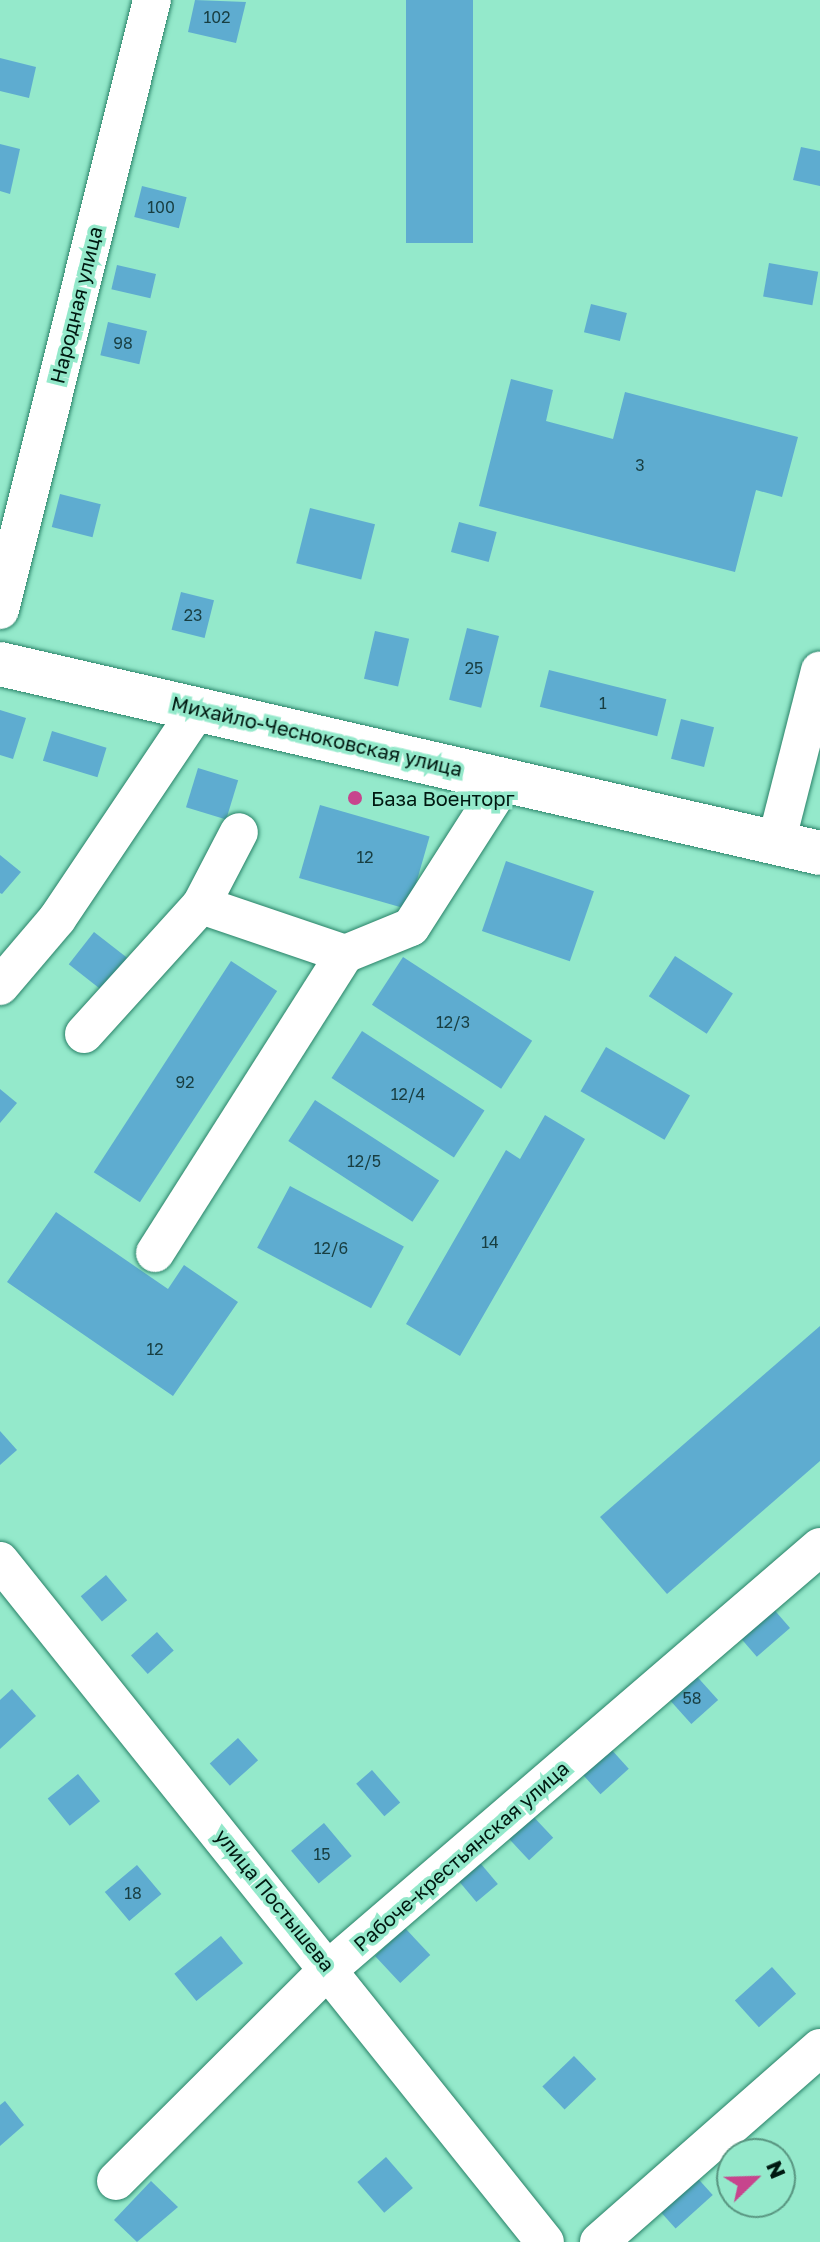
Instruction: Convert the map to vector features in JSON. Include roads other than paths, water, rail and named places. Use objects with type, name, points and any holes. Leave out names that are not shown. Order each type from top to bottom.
[{"type":"main road","name":"Михайло-Чесноковская улица","points":[[0,664],[820,853]]},
{"type":"street","name":"Народная улица","points":[[0,610],[152,0]]},
{"type":"street","points":[[776,843],[820,671]]},
{"type":"street","points":[[0,986],[57,919],[199,708]]},
{"type":"street","points":[[155,1253],[345,954],[411,927],[505,780]]},
{"type":"street","points":[[84,1034],[201,905],[239,832]]},
{"type":"street","points":[[201,905],[345,954]]},
{"type":"street","name":"Рабоче-крестьянская улица","points":[[116,2181],[330,1968],[820,1547]]},
{"type":"street","name":"улица Постышева","points":[[0,1561],[330,1968],[545,2242]]},
{"type":"street","points":[[599,2242],[820,2048]]},
{"type":"place","name":"База Военторг","points":[[355,798]]}]
